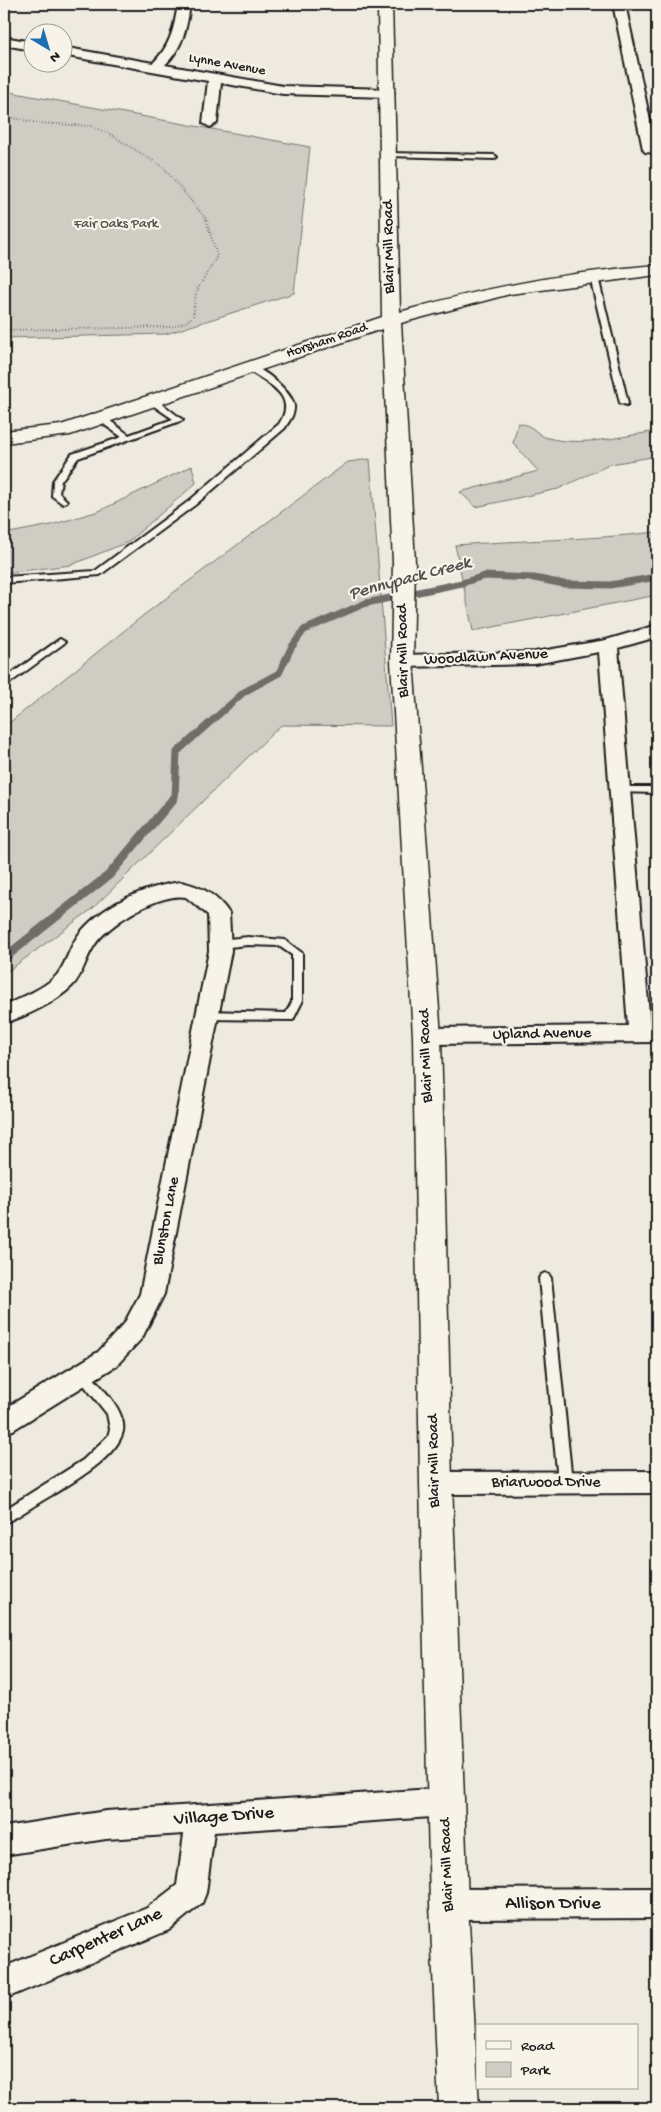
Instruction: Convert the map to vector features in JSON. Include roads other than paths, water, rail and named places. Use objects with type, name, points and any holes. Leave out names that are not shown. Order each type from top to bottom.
[{"type":"main road","name":"Blair Mill Road","points":[[385,4],[391,319],[404,562],[402,662],[427,1036],[436,1483],[449,1904],[459,2108]]},
{"type":"main road","name":"Horsham Road","points":[[4,438],[63,431],[154,402],[391,319],[490,293],[594,277],[657,270]]},
{"type":"street","points":[[156,67],[170,55],[179,40],[184,4]]},
{"type":"street","points":[[618,4],[654,149]]},
{"type":"street","points":[[4,41],[22,44]]},
{"type":"street","name":"Lynne Avenue","points":[[72,53],[283,90],[387,93]]},
{"type":"street","points":[[210,123],[215,79]]},
{"type":"street","name":"Woodlawn Avenue","points":[[402,662],[535,658],[608,645],[657,631]]},
{"type":"street","points":[[608,645],[620,790],[648,1034]]},
{"type":"street","name":"Blunston Lane","points":[[4,1015],[31,1002],[64,981],[86,939],[102,922],[128,906],[168,891],[190,890],[218,913],[220,948],[152,1294],[133,1331],[107,1359],[4,1422]]},
{"type":"street","name":"Upland Avenue","points":[[427,1036],[648,1034]]},
{"type":"street","name":"Briarwood Drive","points":[[436,1483],[657,1482]]},
{"type":"street","name":"Village Drive","points":[[4,1841],[106,1825],[446,1802]]},
{"type":"street","name":"Carpenter Lane","points":[[4,1983],[158,1919],[191,1892],[200,1819]]},
{"type":"street","name":"Allison Drive","points":[[449,1904],[657,1903]]},
{"type":"lane","points":[[388,154],[494,157]]},
{"type":"lane","points":[[594,277],[624,403]]},
{"type":"lane","points":[[4,580],[97,573],[192,503],[282,426],[291,416],[292,406],[287,395],[251,368]]},
{"type":"lane","points":[[63,501],[55,494],[57,481],[75,456],[179,420],[154,402]]},
{"type":"lane","points":[[102,419],[128,438]]},
{"type":"lane","points":[[4,683],[60,642]]},
{"type":"lane","points":[[620,790],[657,790]]},
{"type":"lane","points":[[207,1015],[289,1017],[297,1002],[297,953],[281,943],[248,941],[220,948]]},
{"type":"lane","points":[[545,1278],[565,1482]]},
{"type":"lane","points":[[4,1517],[84,1467],[112,1444],[118,1431],[114,1413],[82,1375]]},
{"type":"waterway","name":"Pennypack Creek","points":[[173,799],[175,797],[177,752],[244,692],[279,673],[291,648],[304,630],[366,603],[462,583],[484,576],[534,578],[564,584],[610,585],[657,577]]},
{"type":"waterway","name":"Pennypack Creek","points":[[4,958],[109,875],[173,799]]},
{"type":"park label","name":"Fair Oaks Park","points":[[116,224]]}]
